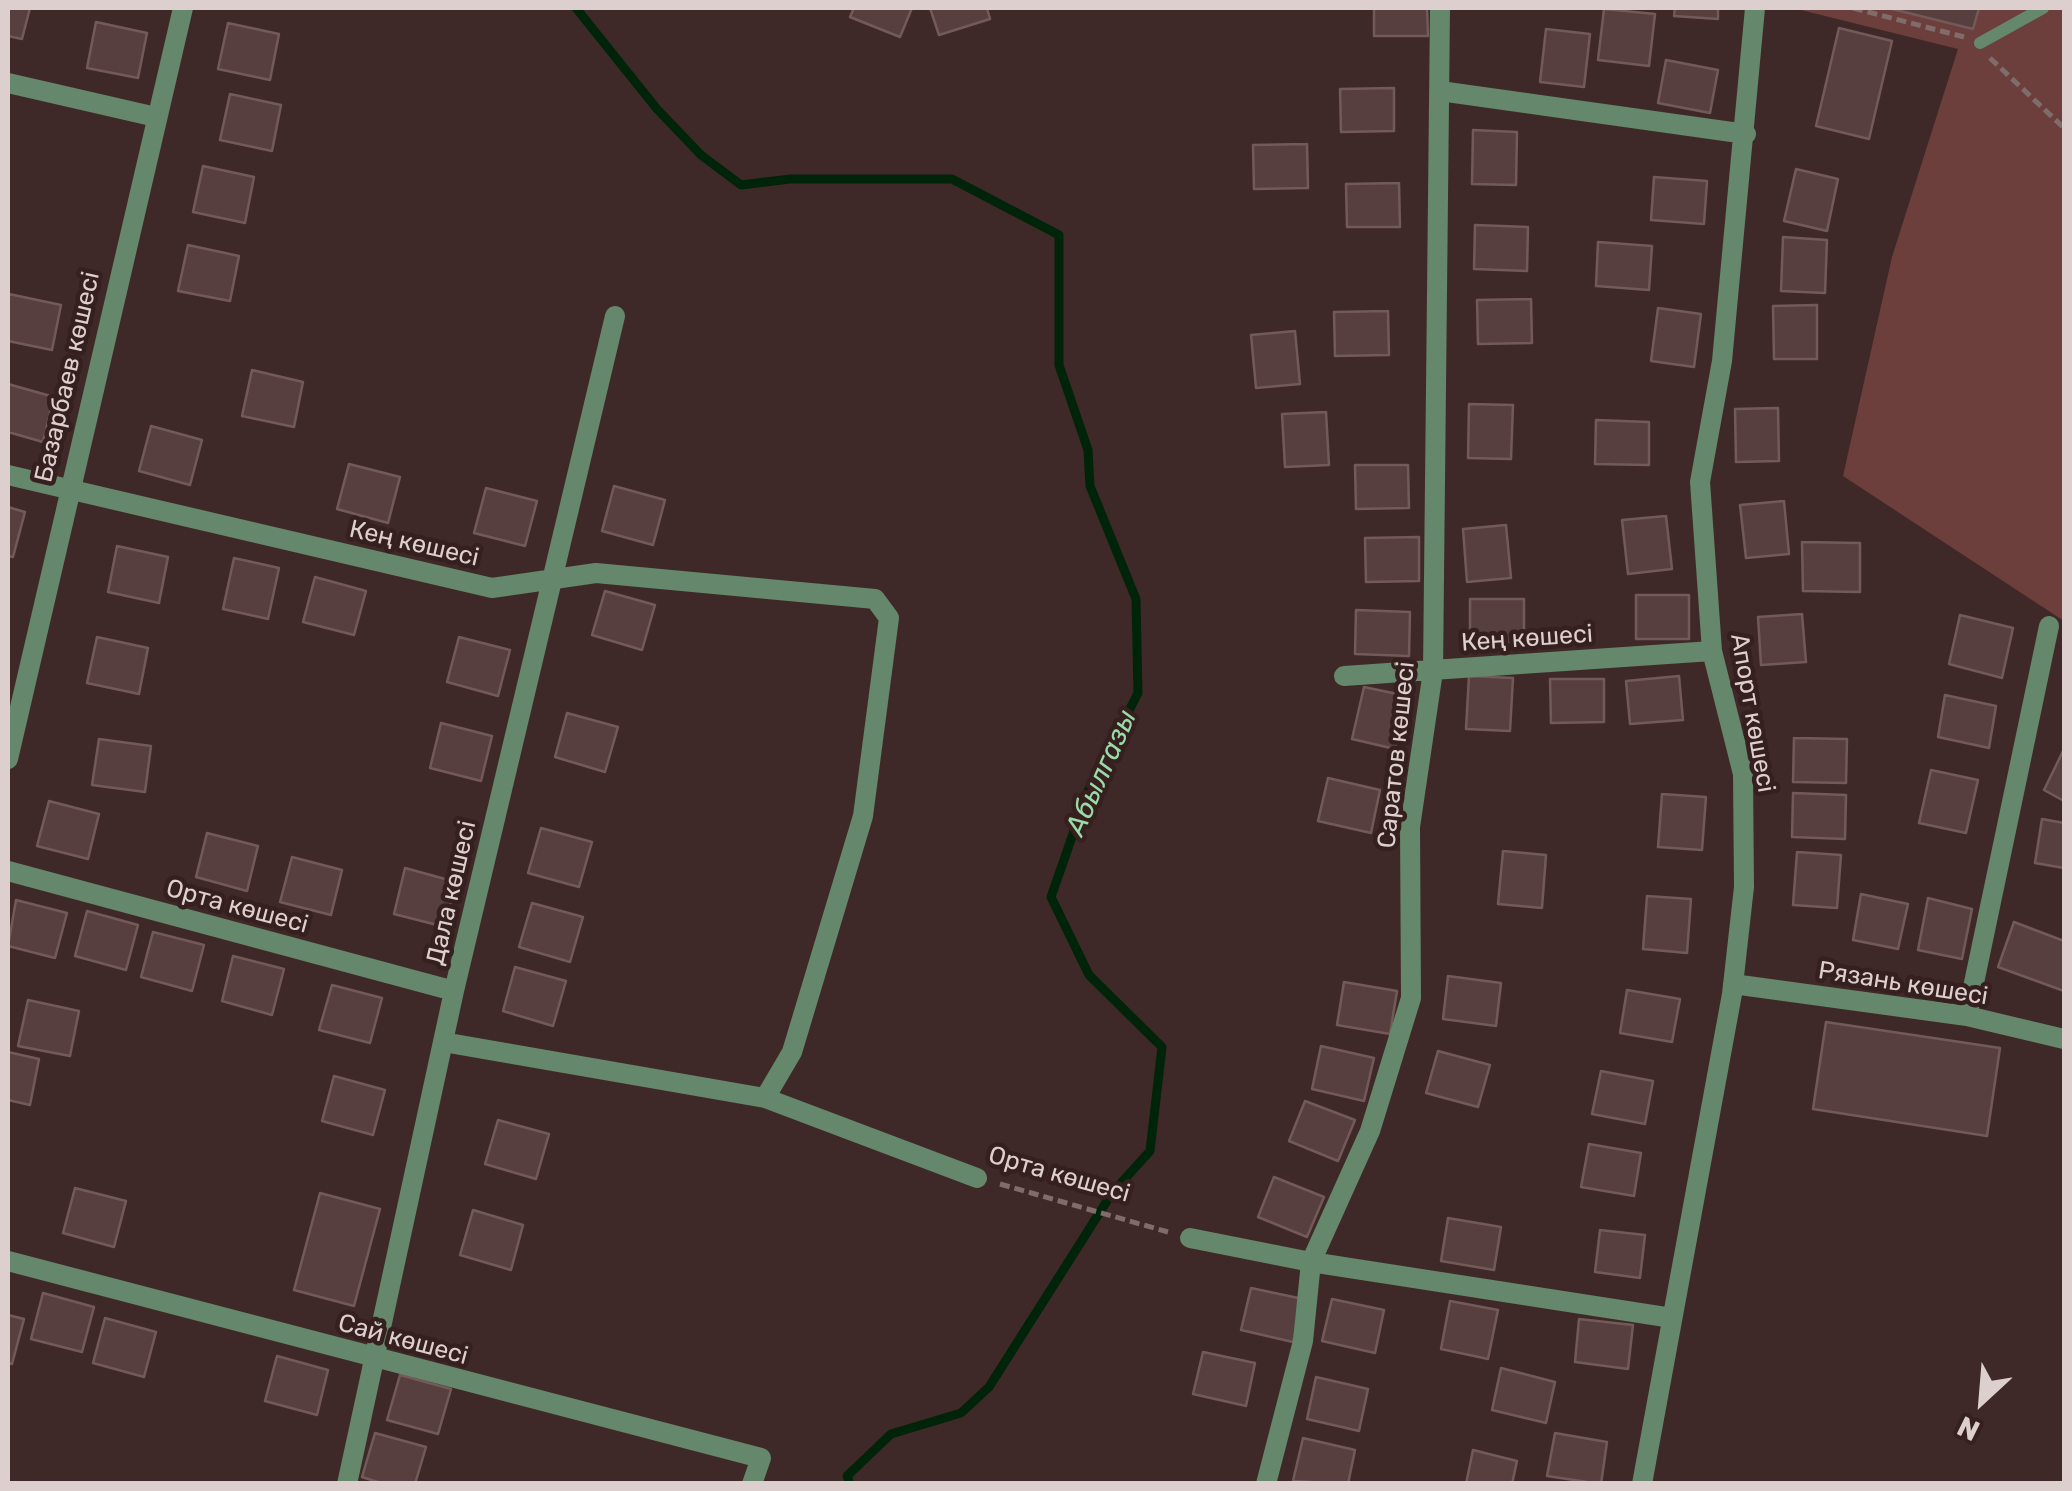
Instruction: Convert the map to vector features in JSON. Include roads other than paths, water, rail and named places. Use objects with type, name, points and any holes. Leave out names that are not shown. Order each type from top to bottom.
[{"type":"street","name":"Базарбаев көшесі","points":[[8,759],[182,8]]},
{"type":"street","name":"Саратов көшесі","points":[[1266,1484],[1303,1341],[1311,1262],[1370,1131],[1411,998],[1410,827],[1433,670],[1440,8]]},
{"type":"street","name":"Апорт көшесі","points":[[1642,1484],[1733,984],[1744,886],[1743,774],[1712,652],[1700,482],[1722,361],[1756,8]]},
{"type":"street","points":[[8,84],[156,117]]},
{"type":"street","points":[[1440,91],[1746,134]]},
{"type":"street","name":"Дала көшесі","points":[[347,1484],[454,991],[615,316]]},
{"type":"street","name":"Кең көшесі","points":[[8,475],[492,588],[552,583],[596,573],[875,600],[889,618],[863,816],[792,1052],[766,1098]]},
{"type":"street","points":[[1967,1016],[2048,626]]},
{"type":"street","name":"Кең көшесі","points":[[1344,676],[1712,652]]},
{"type":"street","name":"Орта көшесі","points":[[8,871],[454,991]]},
{"type":"street","name":"Рязань көшесі","points":[[1733,984],[1967,1016],[2064,1040]]},
{"type":"street","name":"Орта көшесі","points":[[443,1042],[766,1098],[977,1178]]},
{"type":"street","points":[[1190,1238],[1311,1262],[1672,1318]]},
{"type":"street","name":"Сай көшесі","points":[[8,1262],[760,1458],[752,1484]]},
{"type":"lane","points":[[1980,43],[2043,8]]},
{"type":"waterway","name":"Абылгазы","points":[[576,8],[657,109],[701,155],[741,185],[790,179],[952,179],[1059,235],[1059,365],[1088,450],[1090,486],[1136,599],[1138,693],[1088,791],[1051,897],[1089,975],[1162,1047],[1150,1151],[1112,1193],[989,1387],[961,1413],[891,1434],[847,1476],[850,1484]]}]
